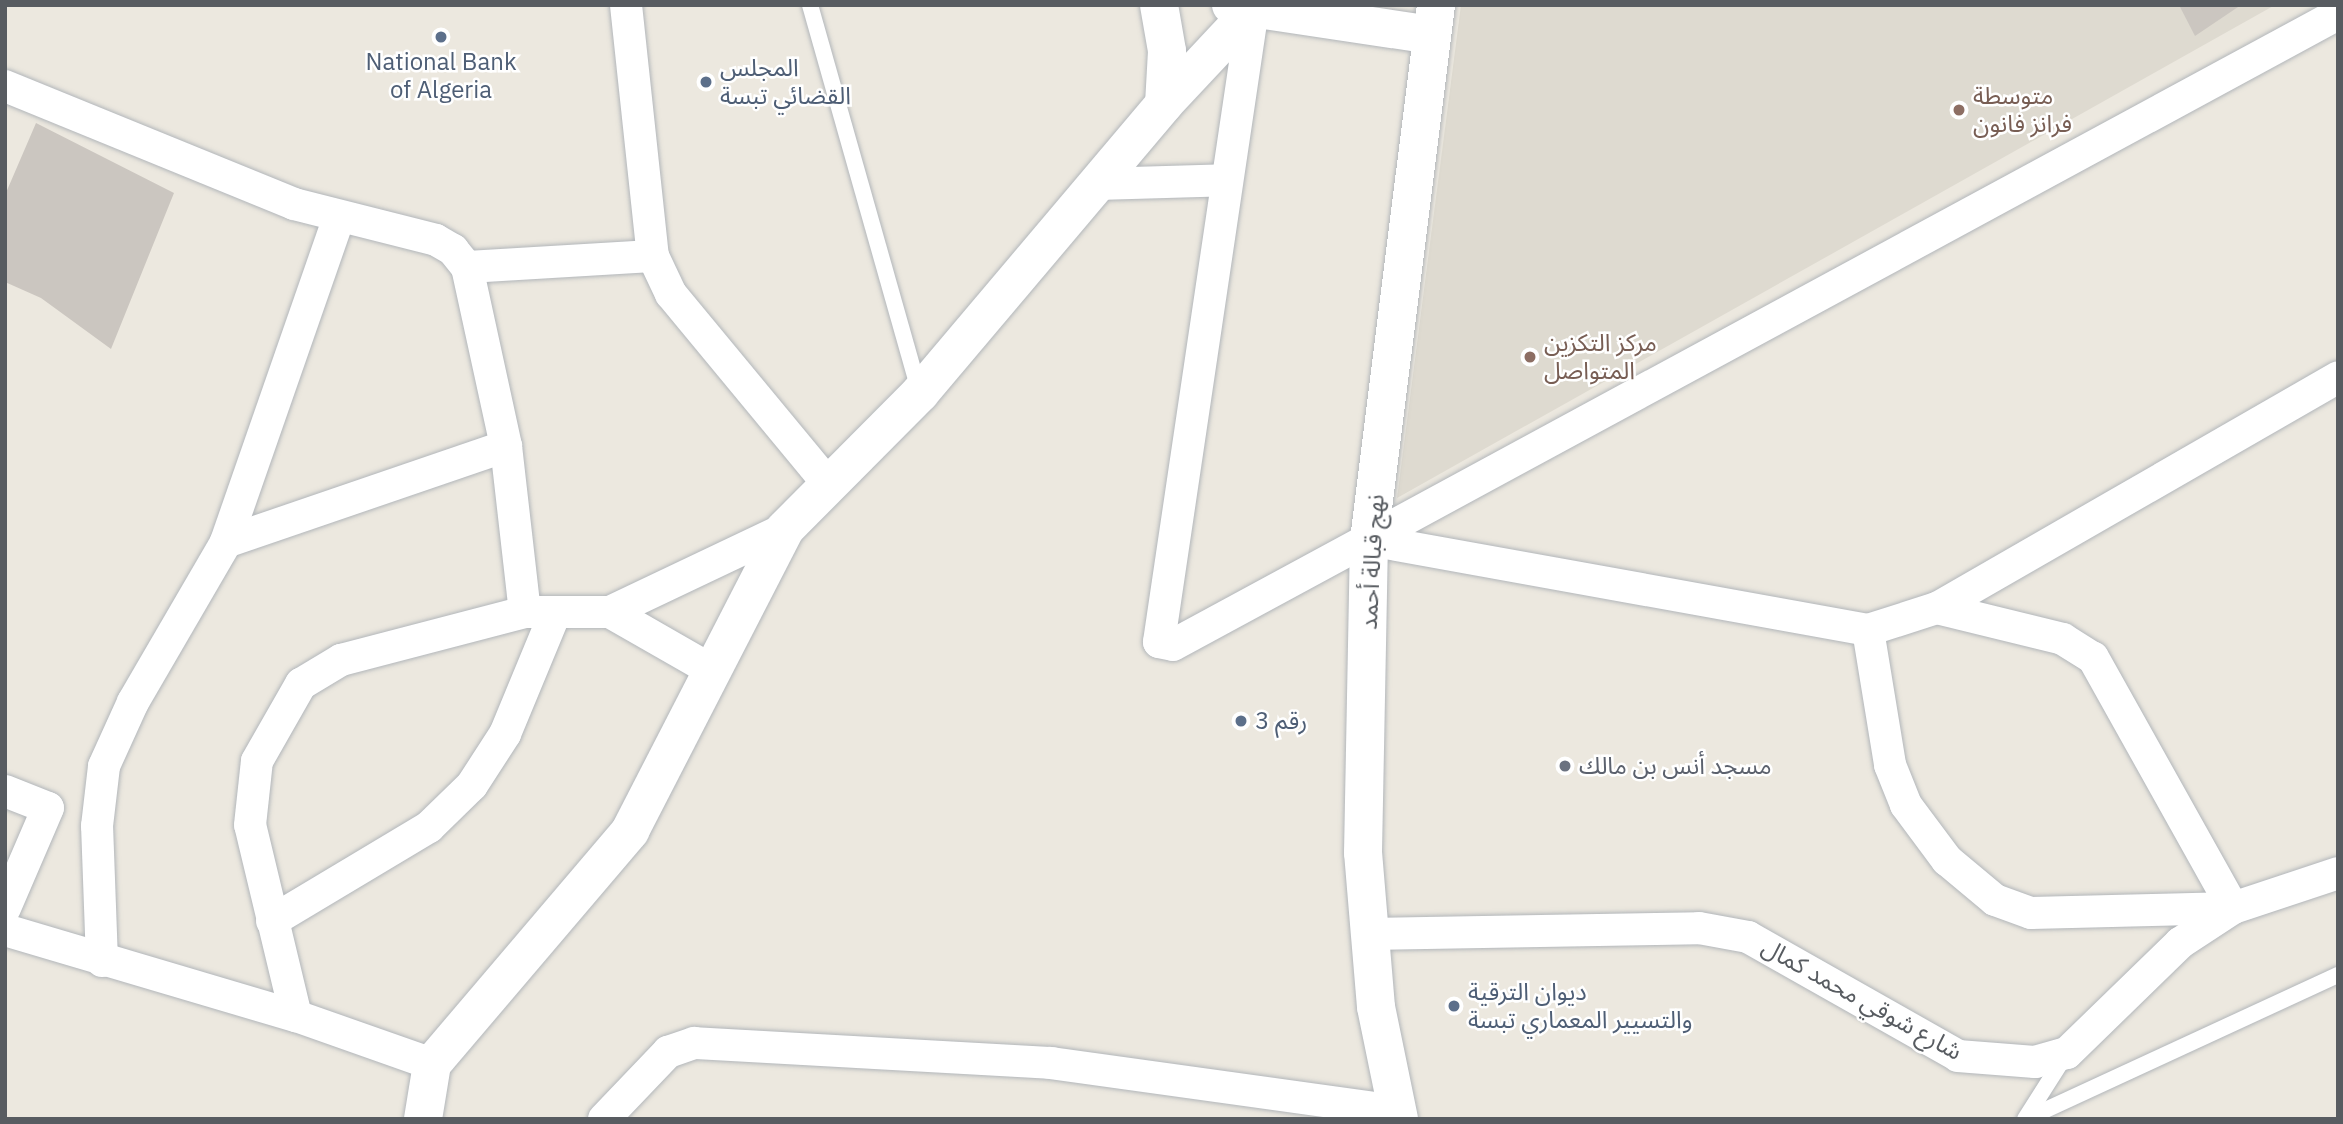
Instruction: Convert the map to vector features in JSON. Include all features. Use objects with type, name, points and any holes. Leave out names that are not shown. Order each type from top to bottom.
[{"type":"street","points":[[626,5],[653,256],[671,294],[829,485]]},
{"type":"street","points":[[1159,5],[1167,51],[1164,104]]},
{"type":"street","points":[[423,1119],[432,1064],[630,831],[785,529],[920,393],[1164,104],[1242,7]]},
{"type":"street","points":[[1242,7],[1434,20]]},
{"type":"street","points":[[1242,7],[1227,180],[1159,642],[1188,641],[2338,13]]},
{"type":"street","name":"نهج قبالة أحمد","points":[[1398,1115],[1368,934],[1363,853],[1369,540],[1434,20]]},
{"type":"street","points":[[5,86],[259,191],[339,217],[436,240],[467,267],[540,612],[505,734],[471,785],[429,827],[272,921]]},
{"type":"street","points":[[1096,184],[1227,180]]},
{"type":"street","points":[[103,961],[97,826],[104,766],[133,702],[226,542],[339,217]]},
{"type":"street","points":[[467,267],[653,256]]},
{"type":"street","points":[[1369,540],[1868,630],[1937,608],[2338,377]]},
{"type":"street","points":[[226,542],[506,446]]},
{"type":"street","points":[[296,1016],[272,921],[249,792],[257,761],[301,684],[341,660],[540,612],[610,612],[785,529]]},
{"type":"street","points":[[1937,608],[2063,639],[2093,658],[2233,908]]},
{"type":"street","points":[[610,612],[713,671]]},
{"type":"street","points":[[1868,630],[1890,765],[1906,805],[1947,860],[1994,900],[2031,913],[2233,908]]},
{"type":"street","points":[[5,791],[97,826]]},
{"type":"street","points":[[5,908],[48,808]]},
{"type":"street","points":[[2067,1053],[2180,943],[2233,908],[2338,873]]},
{"type":"street","name":"شارع شوقي محمد كمال","points":[[1368,934],[1699,928],[1748,937],[1958,1056],[1999,1064],[2067,1053]]},
{"type":"street","points":[[5,929],[103,961],[296,1016],[432,1064]]},
{"type":"street","points":[[604,1119],[668,1052],[694,1043],[1051,1063],[1322,1110],[1398,1115]]},
{"type":"lane","points":[[810,5],[920,393]]},
{"type":"lane","points":[[2026,1119],[2338,975]]},
{"type":"lane","points":[[2026,1119],[2067,1053]]},
{"type":"shaded area","name":"مركز التكزين المتواصل","points":[[1461,5],[2275,5],[1397,498]]},
{"type":"building","points":[[2179,5],[2241,5],[2195,36]]},
{"type":"building","points":[[36,123],[174,193],[111,349],[41,298],[5,282],[5,195]]},
{"type":"place","name":"National Bank of Algeria","points":[[441,37]]},
{"type":"place","name":"المجلس القضائي تبسة","points":[[706,82]]},
{"type":"place","name":"متوسطة فرانز فانون","points":[[1959,110]]},
{"type":"place","name":"مركز التكزين المتواصل","points":[[1530,357]]},
{"type":"place","name":"رقم 3","points":[[1241,721]]},
{"type":"place","name":"مسجد أنس بن مالك","points":[[1565,766]]},
{"type":"place","name":"ديوان الترقية والتسيير المعماري تبسة","points":[[1454,1006]]}]
